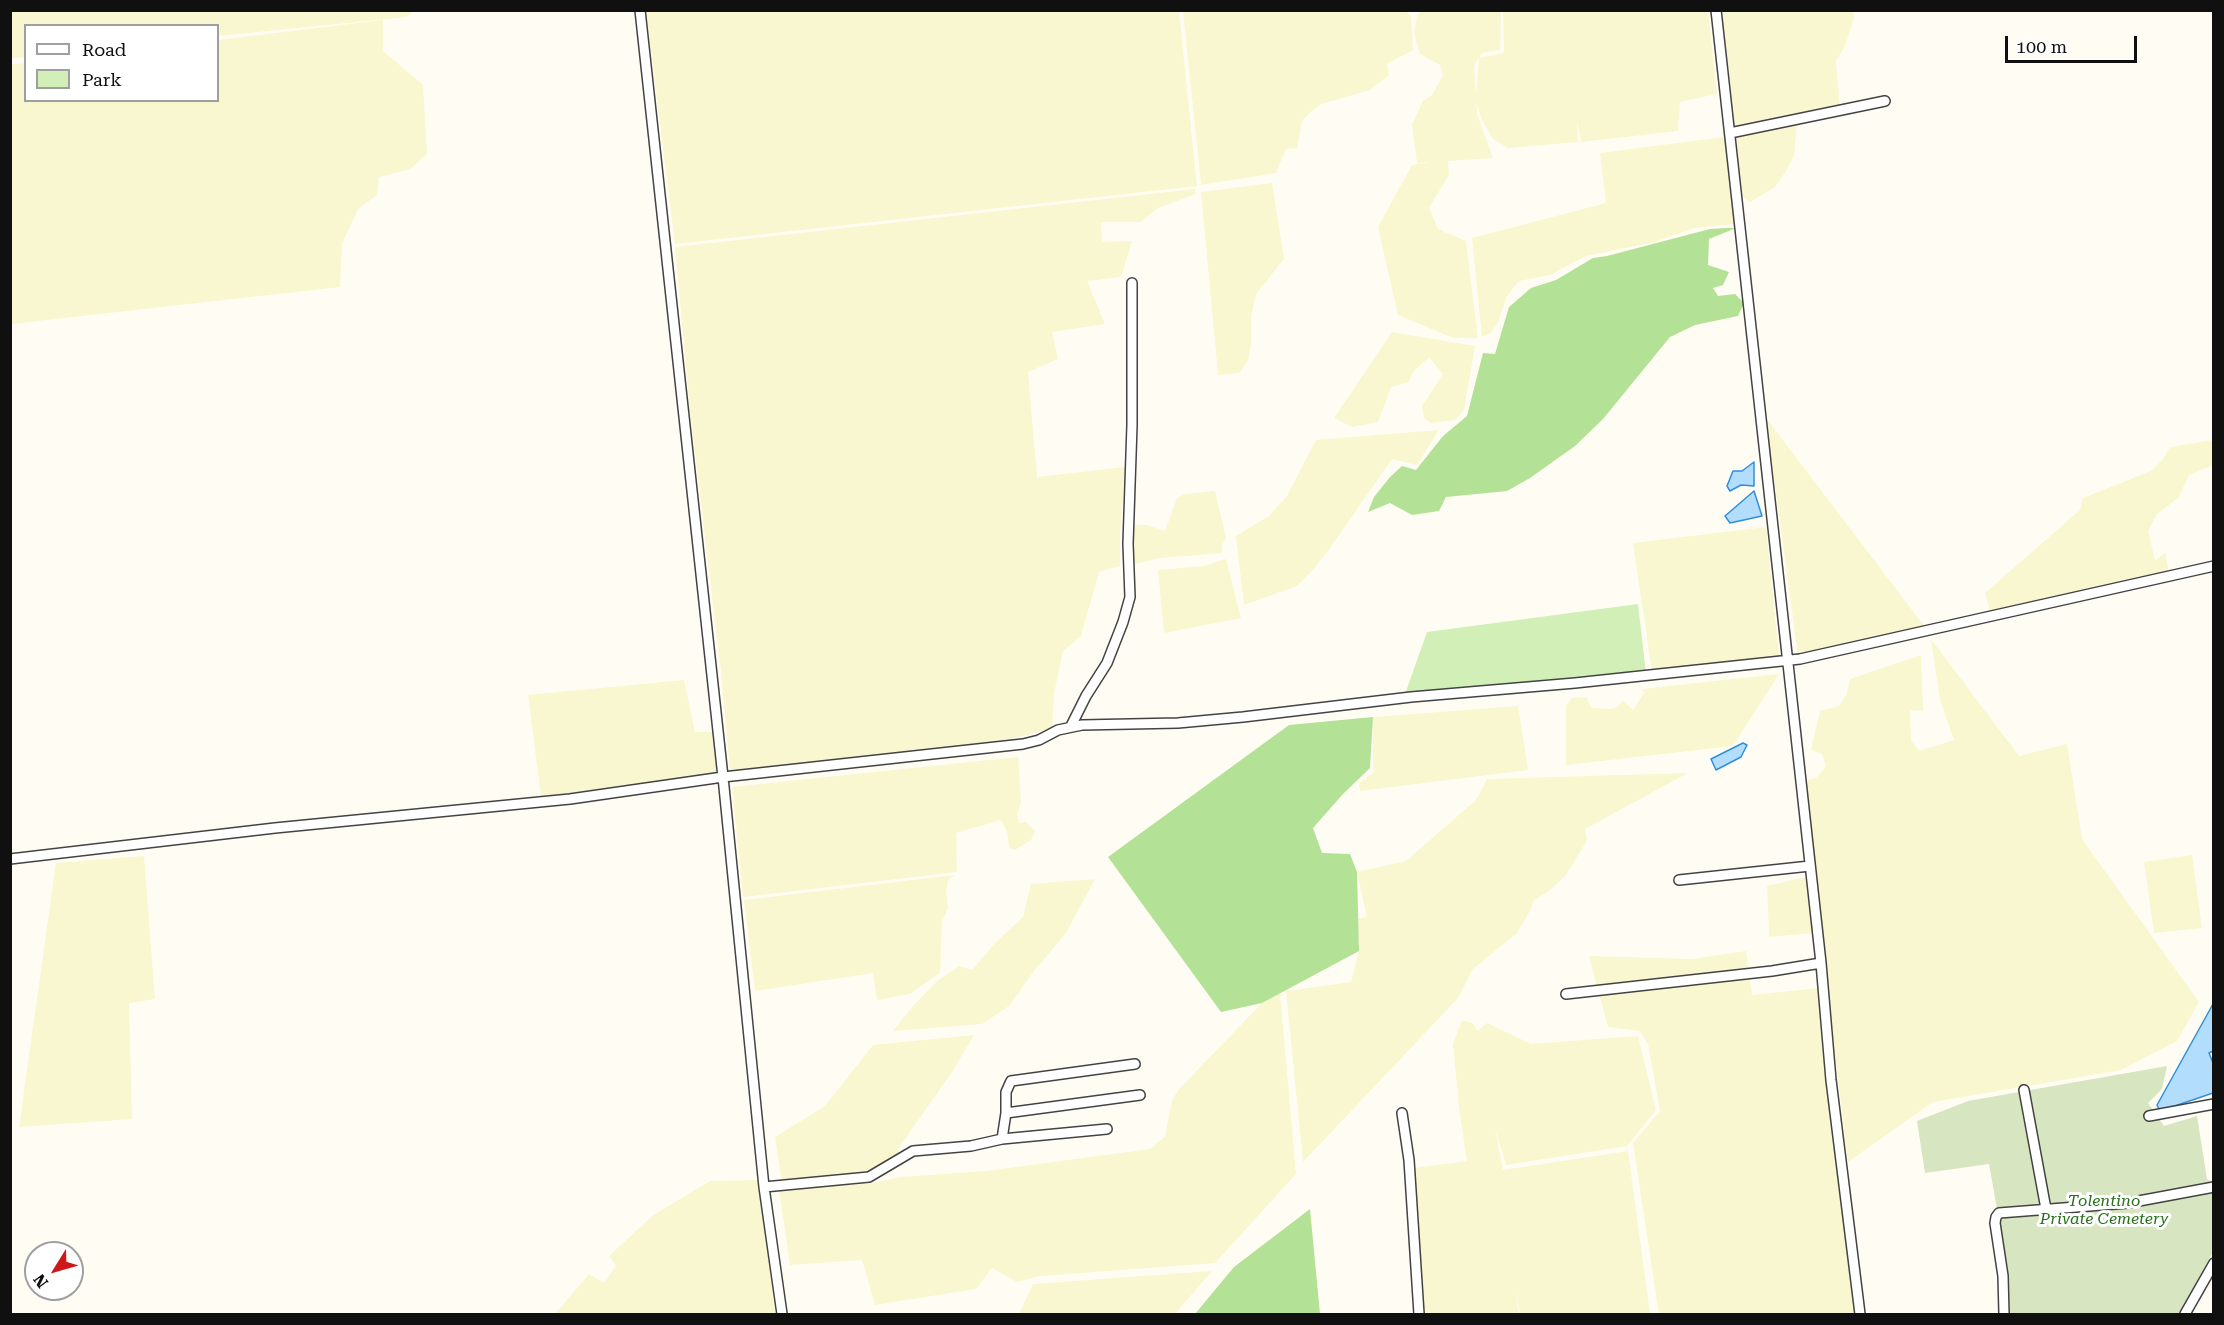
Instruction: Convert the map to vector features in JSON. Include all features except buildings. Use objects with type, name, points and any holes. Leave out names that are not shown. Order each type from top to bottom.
[{"type":"street","points":[[640,10],[723,777],[764,1187],[782,1314]]},
{"type":"street","points":[[1716,10],[1821,963],[1831,1080],[1860,1314]]},
{"type":"street","points":[[1730,133],[1884,102]]},
{"type":"street","points":[[1071,726],[1086,696],[1107,663],[1130,597],[1128,544],[1132,425],[1132,283]]},
{"type":"street","points":[[10,859],[275,828],[570,799],[723,777],[1023,744],[1039,740],[1071,726],[1178,723],[1786,660],[1836,651],[2214,566]]},
{"type":"street","points":[[1679,880],[1810,866]]},
{"type":"street","points":[[1566,994],[1772,971],[1821,963]]},
{"type":"street","points":[[1002,1139],[1006,1092],[1011,1081],[1135,1064]]},
{"type":"street","points":[[2024,1090],[2046,1209]]},
{"type":"street","points":[[1006,1113],[1140,1095]]},
{"type":"street","points":[[2149,1116],[2214,1104]]},
{"type":"street","points":[[1402,1113],[1409,1160],[1419,1314]]},
{"type":"street","points":[[764,1187],[869,1177],[913,1151],[970,1146],[1002,1139],[1107,1130]]},
{"type":"street","points":[[2004,1314],[2003,1276],[1996,1216],[2007,1211],[2128,1203],[2214,1187]]},
{"type":"street","points":[[2185,1314],[2214,1263]]},
{"type":"shaded area","points":[[11,10],[413,11],[407,17],[219,36],[219,24],[24,24],[24,57],[11,58]]},
{"type":"shaded area","points":[[646,11],[1179,11],[1197,186],[675,244]]},
{"type":"shaded area","points":[[1183,11],[1406,11],[1411,17],[1413,50],[1387,64],[1389,75],[1370,90],[1321,104],[1312,111],[1302,121],[1297,148],[1286,149],[1276,173],[1201,185]]},
{"type":"shaded area","points":[[1421,11],[1501,11],[1500,50],[1482,53],[1474,66],[1476,95],[1479,58],[1504,53],[1503,11],[1708,11],[1717,94],[1680,102],[1678,131],[1581,142],[1577,120],[1578,142],[1508,148],[1493,139],[1482,120],[1476,102],[1477,114],[1493,158],[1448,161],[1449,175],[1429,208],[1438,229],[1466,241],[1478,338],[1453,338],[1398,315],[1378,227],[1412,165],[1430,162],[1417,163],[1412,124],[1423,101],[1432,95],[1443,75],[1440,65],[1420,54],[1414,33],[1417,15]]},
{"type":"shaded area","points":[[1722,11],[1853,11],[1854,17],[1845,46],[1836,61],[1840,108],[1797,122],[1794,156],[1786,171],[1775,187],[1750,202],[1743,197]]},
{"type":"shaded area","points":[[383,20],[383,51],[423,85],[427,154],[410,169],[379,177],[377,195],[358,209],[342,244],[340,287],[11,324],[11,64],[24,63],[24,102],[219,102],[219,40]]},
{"type":"shaded area","points":[[1724,137],[1735,224],[1694,228],[1655,242],[1586,256],[1550,275],[1519,281],[1507,296],[1498,322],[1491,333],[1482,337],[1472,238],[1606,203],[1600,153]]},
{"type":"shaded area","points":[[1272,183],[1284,259],[1256,294],[1251,316],[1251,344],[1248,361],[1239,373],[1218,375],[1201,192]]},
{"type":"shaded area","points":[[1195,189],[1196,194],[1158,208],[1141,222],[1101,222],[1102,242],[1132,241],[1121,277],[1087,281],[1105,324],[1052,332],[1058,359],[1028,372],[1037,477],[1125,467],[1120,566],[1099,572],[1081,636],[1063,651],[1054,694],[1052,728],[1007,740],[730,771],[721,672],[690,410],[675,247]]},
{"type":"shaded area","points":[[1392,332],[1475,346],[1464,410],[1455,420],[1431,423],[1424,418],[1422,406],[1443,374],[1429,357],[1412,373],[1409,382],[1391,387],[1378,422],[1352,427],[1334,418]]},
{"type":"shaded area","points":[[1766,418],[1925,627],[1798,656]]},
{"type":"shaded area","points":[[1439,430],[1417,465],[1392,459],[1330,548],[1297,586],[1244,605],[1236,536],[1269,516],[1287,496],[1316,440]]},
{"type":"shaded area","points":[[2213,440],[2213,465],[2189,475],[2178,498],[2157,514],[2148,531],[2155,560],[2165,553],[2169,571],[2102,589],[1990,611],[1985,593],[2080,510],[2083,498],[2151,471],[2163,459],[2170,447]]},
{"type":"shaded area","points":[[1215,491],[1226,538],[1222,545],[1222,553],[1161,558],[1134,564],[1132,532],[1134,525],[1147,525],[1165,531],[1177,498],[1185,494]]},
{"type":"shaded area","points":[[1766,527],[1779,656],[1652,672],[1633,543]]},
{"type":"shaded area","points":[[1226,559],[1241,618],[1164,633],[1158,570],[1204,566]]},
{"type":"shaded area","points":[[1931,639],[2019,756],[2067,744],[2082,839],[2199,1002],[2177,1041],[2121,1070],[1933,1102],[1848,1162],[1806,813],[1806,780],[1816,778],[1826,766],[1822,754],[1811,750],[1820,711],[1839,706],[1846,696],[1850,679],[1921,655],[1923,711],[1910,710],[1911,740],[1919,751],[1954,740],[1940,700]]},
{"type":"shaded area","points":[[1779,674],[1733,746],[1566,765],[1566,706],[1572,698],[1586,697],[1592,708],[1611,709],[1619,706],[1622,700],[1633,710],[1644,693],[1642,689]]},
{"type":"shaded area","points":[[684,680],[695,732],[717,732],[721,777],[541,796],[528,695]]},
{"type":"shaded area","points":[[1518,706],[1528,770],[1360,791],[1359,783],[1373,773],[1373,717]]},
{"type":"shaded area","points":[[1018,757],[1021,802],[1017,815],[1019,823],[1026,822],[1035,831],[1031,840],[1015,850],[1009,848],[1007,832],[1001,820],[956,833],[957,872],[743,897],[732,787]]},
{"type":"shaded area","points":[[1688,773],[1585,829],[1587,839],[1585,844],[1566,875],[1549,891],[1534,900],[1517,933],[1473,969],[1458,998],[1303,1162],[1286,991],[1351,982],[1359,951],[1357,919],[1367,917],[1357,872],[1406,861],[1476,800],[1487,779]]},
{"type":"shaded area","points":[[2192,855],[2202,928],[2154,933],[2144,862]]},
{"type":"shaded area","points":[[144,856],[155,999],[129,1003],[132,1119],[19,1127],[56,863]]},
{"type":"shaded area","points":[[955,875],[948,880],[946,892],[948,908],[942,921],[940,973],[910,994],[877,1000],[873,973],[755,991],[744,900]]},
{"type":"shaded area","points":[[1805,877],[1815,933],[1769,937],[1767,886]]},
{"type":"shaded area","points":[[1095,879],[1066,933],[1034,971],[1009,1006],[982,1024],[893,1031],[936,982],[959,966],[972,970],[996,942],[1023,917],[1031,884]]},
{"type":"shaded area","points":[[1746,951],[1752,995],[1819,988],[1856,1314],[1659,1314],[1633,1143],[1660,1111],[1648,1044],[1640,1031],[1608,1027],[1589,956],[1692,959]]},
{"type":"shaded area","points":[[1280,993],[1296,1174],[1215,1263],[1040,1276],[1017,1282],[992,1268],[976,1289],[875,1305],[862,1260],[790,1265],[779,1189],[866,1184],[901,1177],[986,1171],[1150,1149],[1165,1137],[1172,1100],[1179,1089],[1262,1003]]},
{"type":"shaded area","points":[[1462,1020],[1472,1023],[1478,1031],[1487,1023],[1531,1044],[1638,1036],[1656,1110],[1627,1146],[1506,1165],[1495,1129],[1503,1170],[1628,1151],[1650,1314],[1520,1314],[1515,1290],[1519,1314],[1425,1314],[1418,1247],[1415,1168],[1467,1161],[1453,1044]]},
{"type":"shaded area","points":[[974,1035],[952,1072],[898,1149],[898,1158],[875,1171],[782,1183],[775,1137],[825,1106],[873,1045]]},
{"type":"shaded area","points":[[760,1180],[775,1314],[555,1314],[589,1274],[604,1283],[616,1266],[609,1256],[652,1216],[710,1181]]},
{"type":"shaded area","points":[[1212,1271],[1175,1314],[1019,1314],[1033,1284]]},
{"type":"green space","points":[[1736,228],[1709,239],[1708,265],[1729,272],[1723,285],[1713,288],[1718,296],[1735,294],[1744,303],[1738,316],[1695,325],[1670,337],[1603,419],[1575,446],[1530,478],[1507,491],[1446,497],[1439,511],[1412,515],[1390,503],[1368,512],[1374,497],[1390,477],[1402,466],[1416,470],[1443,436],[1467,416],[1483,353],[1495,354],[1509,307],[1531,288],[1556,280],[1593,258],[1710,229]]},
{"type":"green space","points":[[1638,604],[1646,673],[1404,697],[1427,632]]},
{"type":"green space","points":[[1373,717],[1370,768],[1313,828],[1322,853],[1350,854],[1357,872],[1359,951],[1262,1003],[1221,1012],[1108,857],[1289,725]]},
{"type":"green space","name":"Tolentino Private Cemetery","points":[[2167,1066],[2162,1089],[2148,1103],[2164,1126],[2197,1116],[2207,1179],[2213,1183],[2213,1252],[2179,1314],[2009,1314],[2008,1270],[1989,1164],[1925,1173],[1917,1121],[1968,1101]]},
{"type":"green space","points":[[1310,1209],[1320,1314],[1195,1314],[1234,1267]]},
{"type":"water","points":[[1754,462],[1754,486],[1741,485],[1730,491],[1727,486],[1733,471],[1742,471]]},
{"type":"water","points":[[1754,491],[1762,516],[1730,523],[1725,516]]},
{"type":"water","points":[[1743,743],[1747,745],[1741,757],[1716,770],[1711,759]]},
{"type":"water","points":[[2213,1004],[2213,1051],[2209,1053],[2213,1063],[2213,1093],[2160,1111],[2157,1105]]}]
